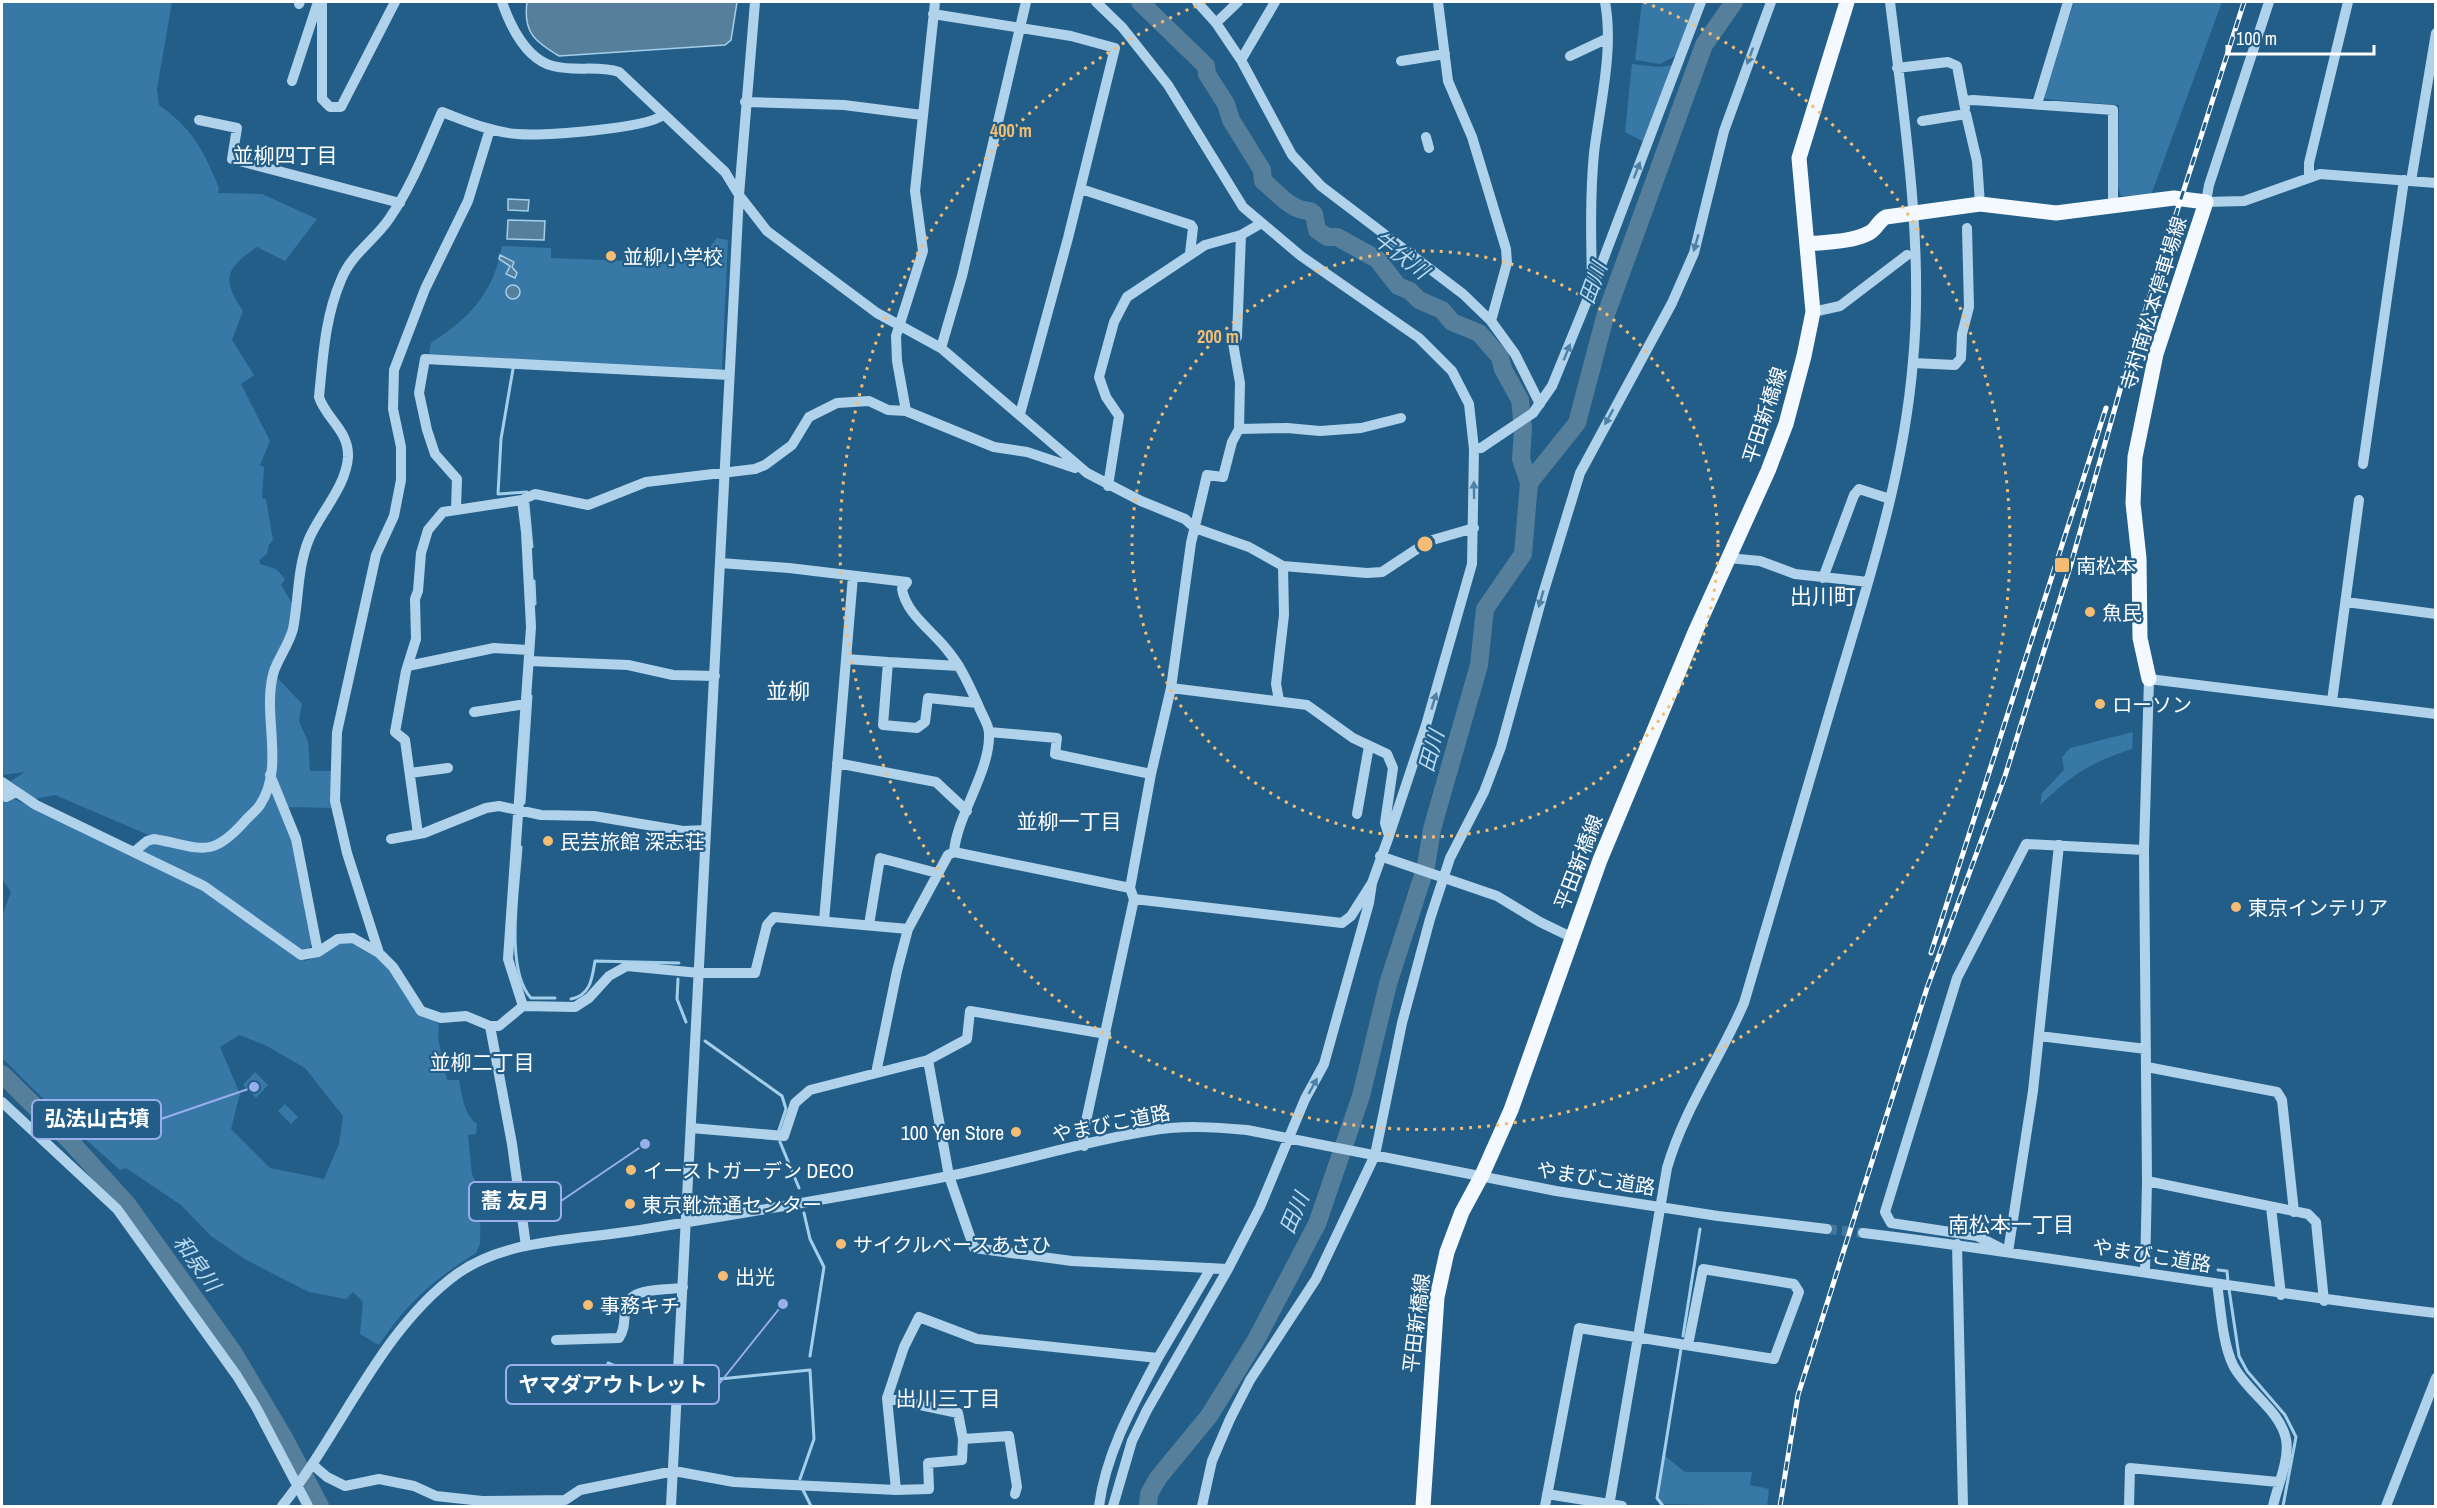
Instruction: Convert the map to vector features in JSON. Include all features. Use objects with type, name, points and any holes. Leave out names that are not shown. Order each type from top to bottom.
[{"type":"main road","points":[[1807,244],[1800,158],[1847,2]]},
{"type":"main road","name":"寺村南松本停車場線","points":[[1807,244],[1858,237],[1872,232],[1879,221],[1886,217],[1980,204],[2056,213],[2174,198],[2206,202],[2156,354],[2135,457],[2133,503],[2139,558],[2140,638],[2149,680]]},
{"type":"main road","name":"平田新橋線","points":[[1423,1506],[1437,1297],[1447,1252],[1461,1212],[1482,1175],[1511,1110],[1600,860],[1728,558],[1779,445],[1804,356],[1813,312],[1807,244]]},
{"type":"street","points":[[320,2],[322,99],[330,107],[341,107],[348,98],[395,2]]},
{"type":"street","points":[[292,81],[320,2]]},
{"type":"street","points":[[502,2],[510,26],[542,60],[553,66],[619,72],[725,172],[739,195],[767,231],[877,313],[901,324],[941,348],[1087,473],[1108,486],[1185,519],[1195,528],[1249,547],[1283,566],[1382,572],[1429,541],[1474,528]]},
{"type":"street","points":[[671,1506],[739,195],[755,2]]},
{"type":"street","points":[[906,411],[897,361],[897,336],[923,251],[915,190],[935,2]]},
{"type":"street","points":[[941,348],[964,266],[1026,2]]},
{"type":"street","points":[[876,1073],[908,929],[937,873],[948,855],[954,852],[1132,894],[1342,923],[1351,916],[1372,883],[1383,857],[1426,725],[1469,579],[1474,528],[1475,449],[1469,404],[1452,371],[1419,338],[1301,256],[1260,224],[1243,207],[1168,85],[1122,27],[1096,2]]},
{"type":"street","points":[[1197,2],[1216,23],[1241,60],[1292,155],[1317,182],[1463,294],[1491,321],[1515,354],[1540,404]]},
{"type":"street","points":[[1216,23],[1238,2]]},
{"type":"street","points":[[1241,60],[1275,2]]},
{"type":"street","points":[[1438,2],[1448,81],[1472,137],[1506,249],[1507,262],[1491,321]]},
{"type":"street","points":[[1592,289],[1591,200],[1605,81],[1605,2]]},
{"type":"street","points":[[1475,449],[1533,413],[1556,378],[1701,2]]},
{"type":"street","points":[[1202,1506],[1212,1461],[1230,1419],[1250,1380],[1316,1279],[1372,1155],[1402,1023],[1430,919],[1450,858],[1484,792],[1501,747],[1543,594],[1580,473],[1672,303],[1694,253],[1724,130],[1772,2]]},
{"type":"street","points":[[1609,1506],[1667,1168],[1682,1126],[1728,1040],[1744,1003],[1868,582],[1905,431],[1913,363],[1917,296],[1912,214],[1890,2]]},
{"type":"street","points":[[2037,104],[2068,2]]},
{"type":"street","points":[[2269,2],[2209,184],[2206,202],[2244,201],[2309,176],[2349,175],[2436,183]]},
{"type":"street","points":[[2309,176],[2309,163],[2349,2]]},
{"type":"street","points":[[933,14],[1071,36],[1115,48],[1081,189],[1020,414]]},
{"type":"street","points":[[2363,464],[2407,180],[2434,59],[2436,33]]},
{"type":"street","points":[[1570,56],[1606,39]]},
{"type":"street","points":[[1401,61],[1445,54]]},
{"type":"street","points":[[1897,68],[1948,62],[1957,66],[1977,161],[1980,204]]},
{"type":"street","points":[[1964,101],[2114,110],[2113,205]]},
{"type":"street","points":[[745,102],[844,105],[922,115]]},
{"type":"street","points":[[134,852],[147,841],[154,839],[211,849],[220,845],[260,805],[270,774],[273,754],[269,701],[274,671],[292,631],[302,561],[310,538],[342,478],[348,460],[348,447],[343,433],[319,397],[329,317],[341,278],[357,252],[388,221],[400,203],[442,112],[490,129],[518,134],[564,132],[650,122],[663,115]]},
{"type":"street","points":[[1922,121],[1966,114]]},
{"type":"street","points":[[199,120],[237,128],[232,159],[400,203]]},
{"type":"street","points":[[379,953],[347,854],[335,801],[337,732],[376,555],[394,516],[401,480],[402,447],[393,410],[394,370],[425,289],[468,201],[490,129]]},
{"type":"street","points":[[1081,189],[1191,225],[1193,228],[1190,253]]},
{"type":"street","points":[[1108,486],[1119,416],[1106,397],[1099,377],[1113,322],[1127,297],[1190,253],[1222,238],[1241,235],[1260,224]]},
{"type":"street","points":[[1913,363],[1955,365],[1961,358],[1962,334],[1969,306],[1967,228]]},
{"type":"street","points":[[1084,1146],[1083,1135],[1106,1034],[1151,774],[1171,688],[1195,528],[1207,475],[1223,477],[1232,442],[1239,429],[1240,383],[1233,343],[1237,337],[1241,235]]},
{"type":"street","points":[[1813,312],[1840,306],[1907,255]]},
{"type":"street","points":[[456,508],[457,479],[435,454],[419,393],[425,359],[729,375]]},
{"type":"street","points":[[418,834],[405,740],[395,732],[408,666],[416,639],[415,598],[418,591],[421,553],[428,530],[443,512],[456,508],[522,500],[536,494],[588,505],[646,482],[765,465],[792,445],[809,417],[837,403],[869,401],[888,410],[906,411],[994,447],[1027,452],[1087,473]]},
{"type":"street","points":[[1239,429],[1287,428],[1320,431],[1361,428],[1401,418]]},
{"type":"street","points":[[1823,578],[1854,495],[1859,489],[1890,499]]},
{"type":"street","points":[[522,500],[531,609],[508,959],[523,1006]]},
{"type":"street","points":[[2332,701],[2359,500]]},
{"type":"street","points":[[1728,558],[1760,561],[1795,574],[1868,582]]},
{"type":"street","points":[[720,563],[907,582],[902,589],[912,610],[958,666],[989,732],[985,756],[955,840],[954,852]]},
{"type":"street","points":[[1279,700],[1276,684],[1284,615],[1283,566]]},
{"type":"street","points":[[824,921],[854,576]]},
{"type":"street","points":[[2346,602],[2436,614]]},
{"type":"street","points":[[408,666],[494,648],[529,656],[628,665],[673,675],[715,676]]},
{"type":"street","points":[[846,659],[958,666]]},
{"type":"street","points":[[888,662],[883,725],[917,728],[925,722],[928,698],[977,703]]},
{"type":"street","points":[[2145,1272],[2147,1067],[2144,850],[2149,680],[2436,714]]},
{"type":"street","points":[[1171,688],[1218,695],[1234,694],[1307,705],[1353,738],[1387,754],[1392,759],[1394,768],[1385,823],[1389,836]]},
{"type":"street","points":[[474,712],[526,704]]},
{"type":"street","points":[[989,732],[1057,738],[1055,754],[1151,774]]},
{"type":"street","points":[[1357,814],[1369,746]]},
{"type":"street","points":[[837,763],[936,782],[966,811]]},
{"type":"street","points":[[410,773],[441,771]]},
{"type":"street","points":[[270,774],[296,839],[318,952]]},
{"type":"street","points":[[2,782],[16,792],[204,886],[301,955],[318,952],[338,939],[353,938],[379,953],[393,967],[426,1014],[441,1018],[466,1016],[490,1026],[499,1026],[510,1020],[523,1006],[575,1007],[588,998],[609,975],[627,966],[699,973],[754,973],[767,925],[774,917],[908,929]]},
{"type":"street","points":[[2,794],[6,797],[16,792]]},
{"type":"street","points":[[392,839],[418,834],[486,807],[499,806],[541,815],[594,816],[683,831],[706,830]]},
{"type":"street","points":[[2060,845],[2047,946],[2039,1036],[2008,1251],[1977,1236],[1891,1223],[1885,1212],[1957,978],[2026,844],[2060,845],[2144,850]]},
{"type":"street","points":[[1383,857],[1497,896],[1540,922],[1571,937]]},
{"type":"street","points":[[869,925],[880,858],[937,873]]},
{"type":"street","points":[[1113,1506],[1132,1441],[1147,1410],[1228,1269],[1294,1140],[1324,1064],[1369,903],[1372,883]]},
{"type":"street","points":[[691,1128],[784,1136],[795,1104],[810,1090],[928,1059],[967,1039],[970,1011],[1106,1034]]},
{"type":"street","points":[[490,1026],[512,1144],[526,1246]]},
{"type":"street","points":[[2039,1036],[2146,1049]]},
{"type":"street","points":[[928,1059],[949,1176],[974,1248],[1072,1262],[1228,1269]]},
{"type":"street","points":[[2147,1067],[2277,1092],[2282,1100],[2294,1212]]},
{"type":"street","points":[[2,1102],[117,1209],[237,1376],[299,1485],[308,1506]]},
{"type":"street","name":"やまびこ道路","points":[[282,1506],[312,1467],[392,1342],[424,1301],[471,1266],[526,1246],[949,1176],[1148,1131],[1183,1127],[1247,1130],[1556,1191],[1827,1229]]},
{"type":"street","points":[[2147,1181],[2308,1214],[2316,1222],[2324,1300]]},
{"type":"street","points":[[2271,1207],[2281,1295]]},
{"type":"street","name":"やまびこ道路","points":[[1863,1233],[2008,1251],[2281,1295],[2436,1313]]},
{"type":"street","points":[[1957,1244],[1963,1506]]},
{"type":"street","points":[[1099,1506],[1111,1456],[1121,1430],[1158,1359],[1211,1268]]},
{"type":"street","points":[[1545,1506],[1579,1328],[1774,1359],[1799,1292],[1794,1284],[1703,1269],[1689,1344]]},
{"type":"street","points":[[2219,1284],[2233,1364],[2249,1389],[2275,1416],[2284,1434],[2286,1452],[2273,1506]]},
{"type":"street","points":[[556,1340],[619,1338],[622,1333],[626,1302],[631,1297],[659,1289],[683,1287]]},
{"type":"street","points":[[896,1490],[887,1398],[904,1347],[919,1317],[977,1339],[1158,1359]]},
{"type":"street","points":[[2386,1506],[2436,1378]]},
{"type":"street","points":[[312,1467],[345,1486],[379,1479],[414,1485],[436,1496],[482,1502],[565,1500],[579,1490],[674,1471],[734,1482],[896,1490],[934,1489],[928,1463],[962,1460],[963,1439],[958,1413],[887,1398]]},
{"type":"street","points":[[963,1439],[1009,1436],[1017,1487],[1015,1494]]},
{"type":"street","points":[[2129,1506],[2130,1468],[2278,1482]]},
{"type":"street","points":[[1547,1494],[1609,1506],[1622,1506]]},
{"type":"shaded area","points":[[2,2],[172,2],[157,89],[159,105],[181,123],[196,142],[214,175],[219,188],[218,193],[262,194],[317,219],[285,261],[257,247],[233,268],[229,281],[231,290],[243,311],[232,340],[254,375],[241,384],[270,441],[260,465],[264,467],[262,498],[266,499],[273,540],[267,554],[259,560],[260,564],[276,569],[285,579],[281,585],[293,605],[290,631],[271,671],[302,704],[299,721],[308,742],[310,771],[333,771],[335,808],[286,807],[313,941],[308,950],[304,951],[144,853],[143,848],[153,843],[211,846],[151,836],[55,795],[34,799],[11,781],[25,772],[2,775]]},
{"type":"shaded area","points":[[527,2],[737,2],[731,40],[725,45],[559,56],[532,35],[527,21]]},
{"type":"shaded area","points":[[1642,2],[1697,2],[1677,55],[1660,64],[1635,60]]},
{"type":"shaded area","points":[[2074,2],[2222,2],[2151,195],[2121,196],[2118,186],[2119,105],[2043,97]]},
{"type":"shaded area","points":[[1632,64],[1659,67],[1673,65],[1644,142],[1625,132]]},
{"type":"shaded area","points":[[508,199],[529,200],[528,211],[508,210]]},
{"type":"shaded area","points":[[508,220],[545,221],[544,240],[507,239]]},
{"type":"shaded area","points":[[717,238],[728,240],[722,371],[429,354],[431,343],[457,324],[478,302],[493,277],[502,246],[551,248],[551,258],[681,263],[682,253],[706,252]]},
{"type":"shaded area","points":[[500,255],[514,262],[512,267],[517,273],[515,278],[506,274],[510,266],[499,259]]},
{"type":"shaded area","points":[[510,285],[516,285],[520,292],[516,299],[510,299],[506,295],[506,289]]},
{"type":"shaded area","points":[[2133,732],[2132,749],[2104,759],[2082,771],[2040,805],[2042,793],[2064,770],[2062,757],[2070,748]]},
{"type":"shaded area","points":[[2,790],[14,799],[188,881],[304,961],[341,943],[354,942],[365,946],[385,965],[416,1011],[439,1024],[438,1038],[447,1080],[459,1080],[466,1110],[477,1124],[476,1134],[468,1135],[472,1174],[481,1194],[480,1244],[476,1253],[422,1293],[389,1330],[379,1345],[360,1334],[363,1302],[353,1292],[346,1299],[309,1292],[246,1260],[211,1236],[181,1205],[126,1168],[120,1170],[74,1129],[2,1058],[2,916],[11,892],[2,879]],"holes":[[[239,1035],[265,1045],[305,1068],[343,1116],[339,1144],[324,1179],[270,1168],[231,1129],[240,1094],[220,1047]]]},
{"type":"shaded area","points":[[255,1072],[268,1085],[256,1098],[243,1085]]},
{"type":"shaded area","points":[[285,1104],[298,1117],[291,1124],[278,1111]]},
{"type":"shaded area","points":[[1665,1456],[1685,1472],[1752,1472],[1750,1485],[1769,1489],[1767,1506],[1663,1504],[1659,1498]]},
{"type":"waterway","name":"牛伏川","points":[[1140,2],[1206,66],[1207,74],[1226,104],[1231,120],[1262,170],[1263,181],[1291,205],[1314,214],[1317,230],[1327,237],[1337,237],[1377,259],[1398,286],[1410,291],[1419,300],[1442,310],[1452,322],[1479,333],[1500,357],[1503,369],[1520,400],[1523,428],[1521,459],[1529,483]]},
{"type":"waterway","name":"田川","points":[[1148,1506],[1149,1494],[1158,1478],[1209,1416],[1256,1340],[1317,1224],[1361,1096],[1388,984],[1426,866],[1432,829],[1479,665],[1485,609],[1523,554],[1529,483],[1577,423],[1605,317],[1704,45],[1734,2]]},
{"type":"waterway","points":[[513,369],[501,439],[498,494],[527,492]]},
{"type":"waterway","points":[[528,504],[532,547]]},
{"type":"waterway","points":[[534,581],[535,604]]},
{"type":"waterway","points":[[524,803],[531,696]]},
{"type":"waterway","points":[[521,847],[515,926],[518,968],[523,985],[531,998],[555,998]]},
{"type":"waterway","points":[[571,999],[587,990],[595,961],[679,963]]},
{"type":"waterway","points":[[678,979],[677,999],[686,1022]]},
{"type":"waterway","points":[[705,1041],[782,1096],[786,1109],[779,1130]]},
{"type":"waterway","name":"和泉川","points":[[2,1074],[70,1141],[127,1204],[233,1352],[283,1436],[320,1506]]},
{"type":"waterway","points":[[780,1142],[799,1188]]},
{"type":"waterway","points":[[804,1213],[810,1239],[824,1267],[810,1356]]},
{"type":"waterway","points":[[1683,1336],[1700,1229]]},
{"type":"waterway","points":[[2218,1270],[2227,1271],[2228,1282]]},
{"type":"waterway","points":[[2229,1289],[2239,1356],[2247,1371],[2285,1415],[2296,1437],[2283,1506]]},
{"type":"waterway","points":[[1663,1506],[1657,1498],[1681,1349]]},
{"type":"waterway","points":[[608,1363],[642,1377],[668,1383]]},
{"type":"waterway","points":[[690,1382],[810,1370],[814,1439],[800,1479]]},
{"type":"waterway","points":[[803,1490],[811,1506]]},
{"type":"tunnel","points":[[1827,1229],[1863,1233]]},
{"type":"railway","points":[[1780,1506],[1798,1395],[1927,988],[2005,776],[2071,564],[2122,383],[2244,2]]},
{"type":"railway","points":[[1931,953],[2106,408]]},
{"type":"place","name":"並柳小学校","points":[[611,256]]},
{"type":"place","name":"南松本","points":[[2062,565]]},
{"type":"place","name":"魚民","points":[[2090,612]]},
{"type":"place","name":"ローソン","points":[[2100,704]]},
{"type":"place","name":"民芸旅館 深志荘","points":[[548,841]]},
{"type":"place","name":"東京インテリア","points":[[2236,907]]},
{"type":"place","name":"弘法山古墳","points":[[254,1087]]},
{"type":"place","name":"100 Yen Store","points":[[1016,1132]]},
{"type":"place","name":"蕎 友月","points":[[645,1144]]},
{"type":"place","name":"イーストガーデン DECO","points":[[631,1170]]},
{"type":"place","name":"東京靴流通センター","points":[[630,1204]]},
{"type":"place","name":"サイクルベースあさひ","points":[[841,1244]]},
{"type":"place","name":"出光","points":[[723,1276]]},
{"type":"place","name":"ヤマダアウトレット","points":[[783,1304]]},
{"type":"place","name":"事務キチ","points":[[588,1305]]},
{"type":"district","name":"並柳四丁目","points":[[285,155]]},
{"type":"district","name":"出川町","points":[[1823,596]]},
{"type":"district","name":"並柳","points":[[788,691]]},
{"type":"district","name":"並柳一丁目","points":[[1069,821]]},
{"type":"district","name":"並柳二丁目","points":[[482,1062]]},
{"type":"district","name":"南松本一丁目","points":[[2011,1224]]},
{"type":"district","name":"出川三丁目","points":[[948,1398]]}]
